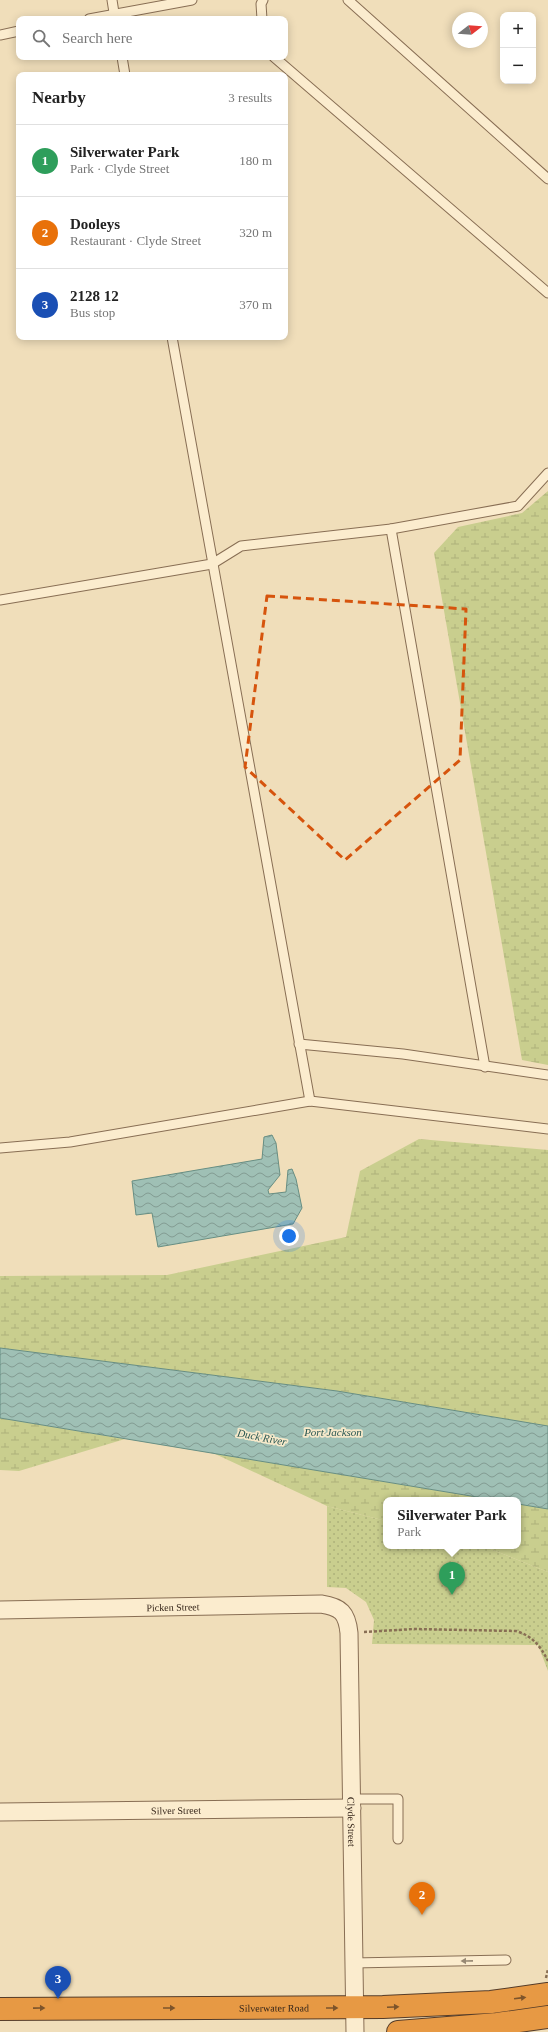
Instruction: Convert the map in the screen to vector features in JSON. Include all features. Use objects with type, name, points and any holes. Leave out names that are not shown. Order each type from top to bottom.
[{"type":"highway","name":"Silverwater Road","points":[[0,2008],[354,2008],[491,2002],[548,1994]]},
{"type":"highway","points":[[398,2032],[497,2024],[548,2018]]},
{"type":"highway","points":[[505,2032],[548,2018]]},
{"type":"street","name":"Picken Street","points":[[0,1610],[321,1604],[335,1606],[343,1613]]},
{"type":"street","name":"Clyde Street","points":[[343,1613],[348,1620],[349,1633],[355,2032]]},
{"type":"street","name":"Silver Street","points":[[0,1812],[352,1803]]},
{"type":"lane","points":[[112,0],[115,16]]},
{"type":"lane","points":[[120,16],[192,0]]},
{"type":"lane","points":[[262,16],[261,4],[263,0]]},
{"type":"lane","points":[[348,0],[548,179]]},
{"type":"lane","points":[[0,35],[16,32]]},
{"type":"lane","points":[[122,60],[124,72]]},
{"type":"lane","points":[[277,60],[548,293]]},
{"type":"lane","points":[[173,340],[310,1101]]},
{"type":"lane","points":[[0,600],[212,564],[241,546],[391,529],[518,506],[548,473]]},
{"type":"lane","points":[[391,529],[485,1067]]},
{"type":"lane","points":[[299,1044],[404,1054],[548,1075]]},
{"type":"lane","points":[[0,1148],[70,1142],[310,1101],[548,1129]]},
{"type":"lane","points":[[352,1803],[398,1799],[398,1839]]},
{"type":"lane","points":[[353,1963],[506,1960]]},
{"type":"path","points":[[349,1633],[414,1630],[516,1630],[528,1634],[542,1650],[548,1661]]},
{"type":"highlighted area","points":[[267,596],[466,609],[460,760],[345,860],[245,767]]},
{"type":"green space","points":[[548,491],[548,1065],[522,1060],[434,553],[458,527],[522,513]]},
{"type":"green space","points":[[419,1139],[548,1150],[548,1426],[337,1391],[0,1348],[0,1276],[167,1275],[346,1237],[360,1171]]},
{"type":"green space","points":[[0,1418],[125,1439],[19,1471],[0,1470]]},
{"type":"green space","points":[[213,1453],[477,1497],[383,1497],[383,1520],[327,1506]]},
{"type":"green space","points":[[521,1504],[548,1509],[548,1572],[490,1549],[521,1549]]},
{"type":"green space","points":[[327,1506],[383,1520],[383,1549],[490,1549],[548,1572],[548,1671],[538,1645],[372,1644],[374,1620],[366,1602],[346,1588],[327,1587]]},
{"type":"water","points":[[272,1135],[276,1143],[280,1175],[268,1190],[269,1194],[286,1192],[288,1170],[292,1169],[296,1179],[302,1208],[293,1224],[158,1247],[152,1213],[136,1215],[132,1181],[262,1159],[264,1137]]},
{"type":"water","name":"Port Jackson","points":[[0,1348],[337,1391],[548,1426],[548,1509],[521,1504],[521,1497],[477,1497],[0,1418]]},
{"type":"place","name":"Silverwater Park","points":[[452,1595]]},
{"type":"place","name":"Dooleys","points":[[422,1915]]},
{"type":"place","name":"2128 12","points":[[58,1999]]},
{"type":"water label","name":"Duck River","points":[[262,1437]]}]
